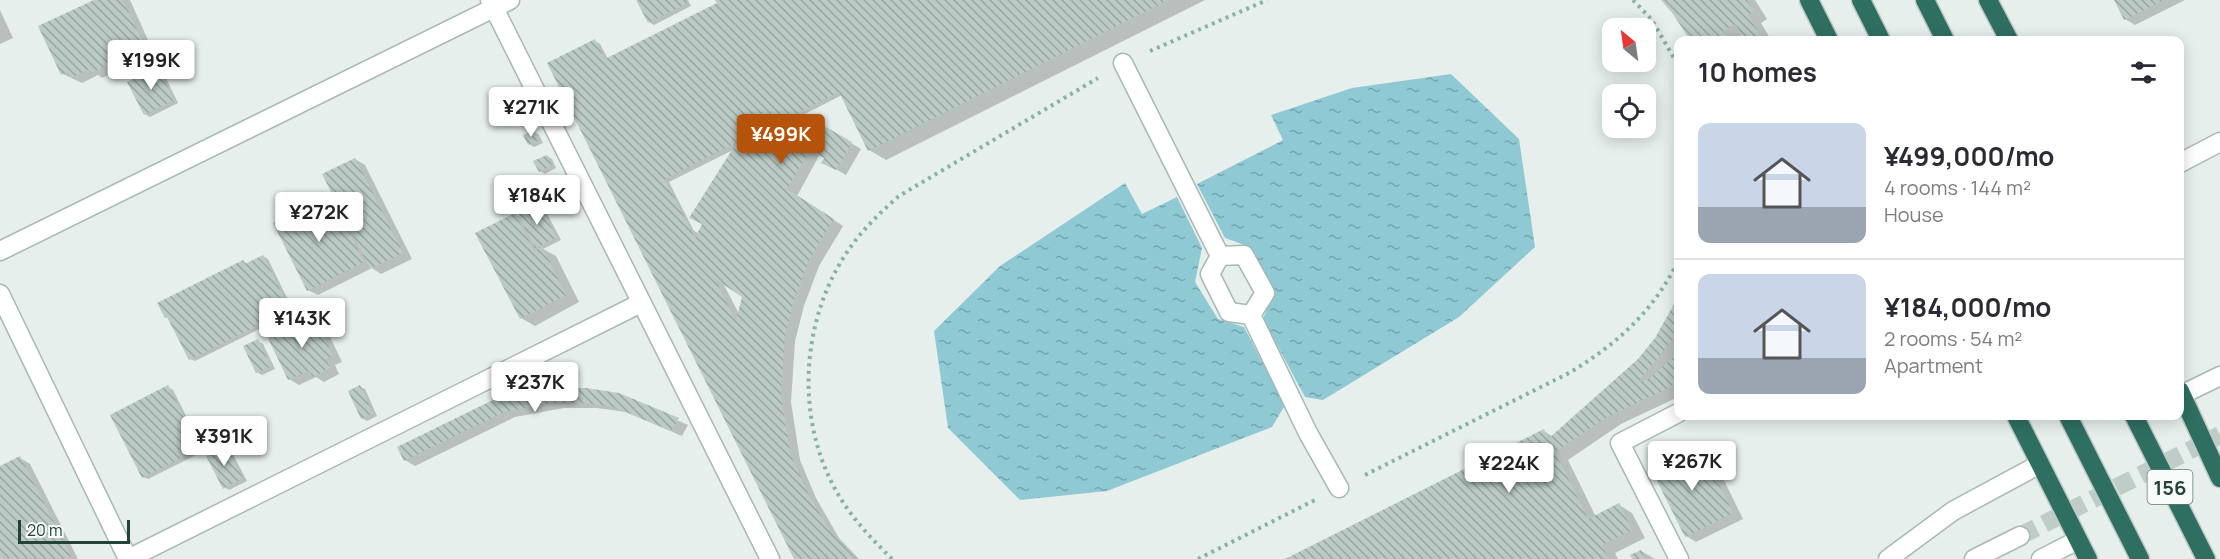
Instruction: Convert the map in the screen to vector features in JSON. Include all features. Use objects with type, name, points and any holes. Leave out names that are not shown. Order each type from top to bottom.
[{"type":"highway","points":[[1809,0],[1827,36]]},
{"type":"highway","points":[[1861,0],[1879,36]]},
{"type":"highway","points":[[1925,0],[1943,36]]},
{"type":"highway","points":[[1988,0],[2007,36]]},
{"type":"highway","name":"156","points":[[2184,401],[2219,475]]},
{"type":"highway","points":[[2018,420],[2088,559]]},
{"type":"highway","name":"156","points":[[2070,420],[2140,559]]},
{"type":"highway","name":"156","points":[[2136,420],[2206,559]]},
{"type":"street","points":[[0,251],[498,3],[763,557]]},
{"type":"street","points":[[1123,63],[1220,256]]},
{"type":"street","points":[[2184,161],[2220,142]]},
{"type":"street","points":[[1220,256],[1244,255],[1265,293],[1251,315]]},
{"type":"street","points":[[1220,256],[1210,274],[1229,312],[1251,315]]},
{"type":"street","points":[[0,294],[128,559],[641,303]]},
{"type":"street","points":[[1251,315],[1308,433],[1339,488]]},
{"type":"street","points":[[2184,391],[2220,376]]},
{"type":"street","points":[[1674,415],[1620,443],[1679,559]]},
{"type":"street","points":[[1888,559],[1953,511],[2040,464]]},
{"type":"street","points":[[1974,559],[2020,536]]},
{"type":"street","points":[[2041,559],[2078,540]]},
{"type":"path","points":[[892,559],[867,534],[845,506],[829,476],[817,444],[810,410],[809,364],[820,308],[834,276],[858,237],[873,219],[899,196],[1123,63],[1267,0]]},
{"type":"path","points":[[1633,0],[1652,20],[1674,56]]},
{"type":"path","points":[[1198,559],[1558,378],[1599,355],[1626,334],[1649,308],[1670,280],[1674,270]]},
{"type":"water","points":[[1451,74],[1519,139],[1535,247],[1459,317],[1323,400],[1305,397],[1263,319],[1274,290],[1250,247],[1225,238],[1197,184],[1283,140],[1271,115],[1352,88]]},
{"type":"water","points":[[1125,183],[1142,214],[1177,197],[1202,248],[1195,282],[1218,319],[1244,327],[1285,405],[1272,427],[1107,491],[1020,500],[948,428],[934,331],[1000,266]]},
{"type":"building","points":[[94,0],[123,0],[143,43],[120,54],[122,58],[91,73],[89,69],[71,78],[68,72],[61,75],[38,26]]},
{"type":"building","points":[[636,0],[686,0],[687,3],[648,23]]},
{"type":"building","points":[[715,0],[1168,0],[868,151],[839,92],[800,112],[852,142],[836,170],[821,163],[824,158],[810,150],[787,189],[834,219],[809,260],[794,300],[785,335],[781,396],[790,453],[807,491],[829,530],[856,559],[794,559],[547,63],[595,39],[605,59],[717,3]],"holes":[[[737,142],[689,218],[702,224],[695,238],[665,179]],[[715,279],[742,297],[736,321]]]},
{"type":"building","points":[[1661,0],[1747,0],[1754,11],[1748,15],[1761,36],[1742,36],[1735,24],[1723,31],[1726,36],[1687,36]]},
{"type":"building","points":[[2114,0],[2164,0],[2124,20]]},
{"type":"building","points":[[148,51],[154,62],[145,67],[139,56]]},
{"type":"building","points":[[158,67],[174,100],[144,115],[127,82]]},
{"type":"building","points":[[534,130],[539,140],[528,145],[523,135]]},
{"type":"building","points":[[547,155],[552,165],[539,172],[533,161]]},
{"type":"building","points":[[355,158],[403,253],[370,269],[322,174]]},
{"type":"building","points":[[331,195],[364,262],[307,291],[273,223]]},
{"type":"building","points":[[539,203],[557,238],[535,248],[518,214]]},
{"type":"building","points":[[515,213],[534,251],[542,247],[566,295],[520,319],[475,233]]},
{"type":"building","points":[[263,255],[290,309],[189,360],[167,317],[165,318],[157,303],[243,260],[245,264]]},
{"type":"building","points":[[1674,304],[1674,338],[1638,382],[1649,379],[1674,357],[1674,384],[1607,417],[1555,452],[1588,519],[1619,503],[1632,530],[1602,545],[1609,559],[1285,559],[1544,429],[1548,439],[1638,359],[1655,338]]},
{"type":"building","points":[[314,316],[333,356],[326,359],[330,368],[313,377],[309,370],[288,380],[268,338]]},
{"type":"building","points":[[258,339],[271,367],[256,373],[243,346]]},
{"type":"building","points":[[168,385],[200,448],[142,478],[110,415]]},
{"type":"building","points":[[360,385],[373,413],[361,419],[348,391]]},
{"type":"building","points":[[552,388],[586,388],[619,393],[679,418],[671,431],[614,407],[585,403],[553,403],[504,412],[404,461],[397,447],[499,397]]},
{"type":"building","points":[[226,446],[243,478],[223,489],[206,456]]},
{"type":"building","points":[[1684,450],[1689,460],[1704,453],[1733,513],[1685,537],[1650,467]]},
{"type":"building","points":[[20,456],[71,556],[66,559],[0,558],[0,466]]},
{"type":"building","points":[[1641,550],[1646,559],[1632,559],[1630,555]]},
{"type":"tunnel","points":[[2020,536],[2220,435]]}]
